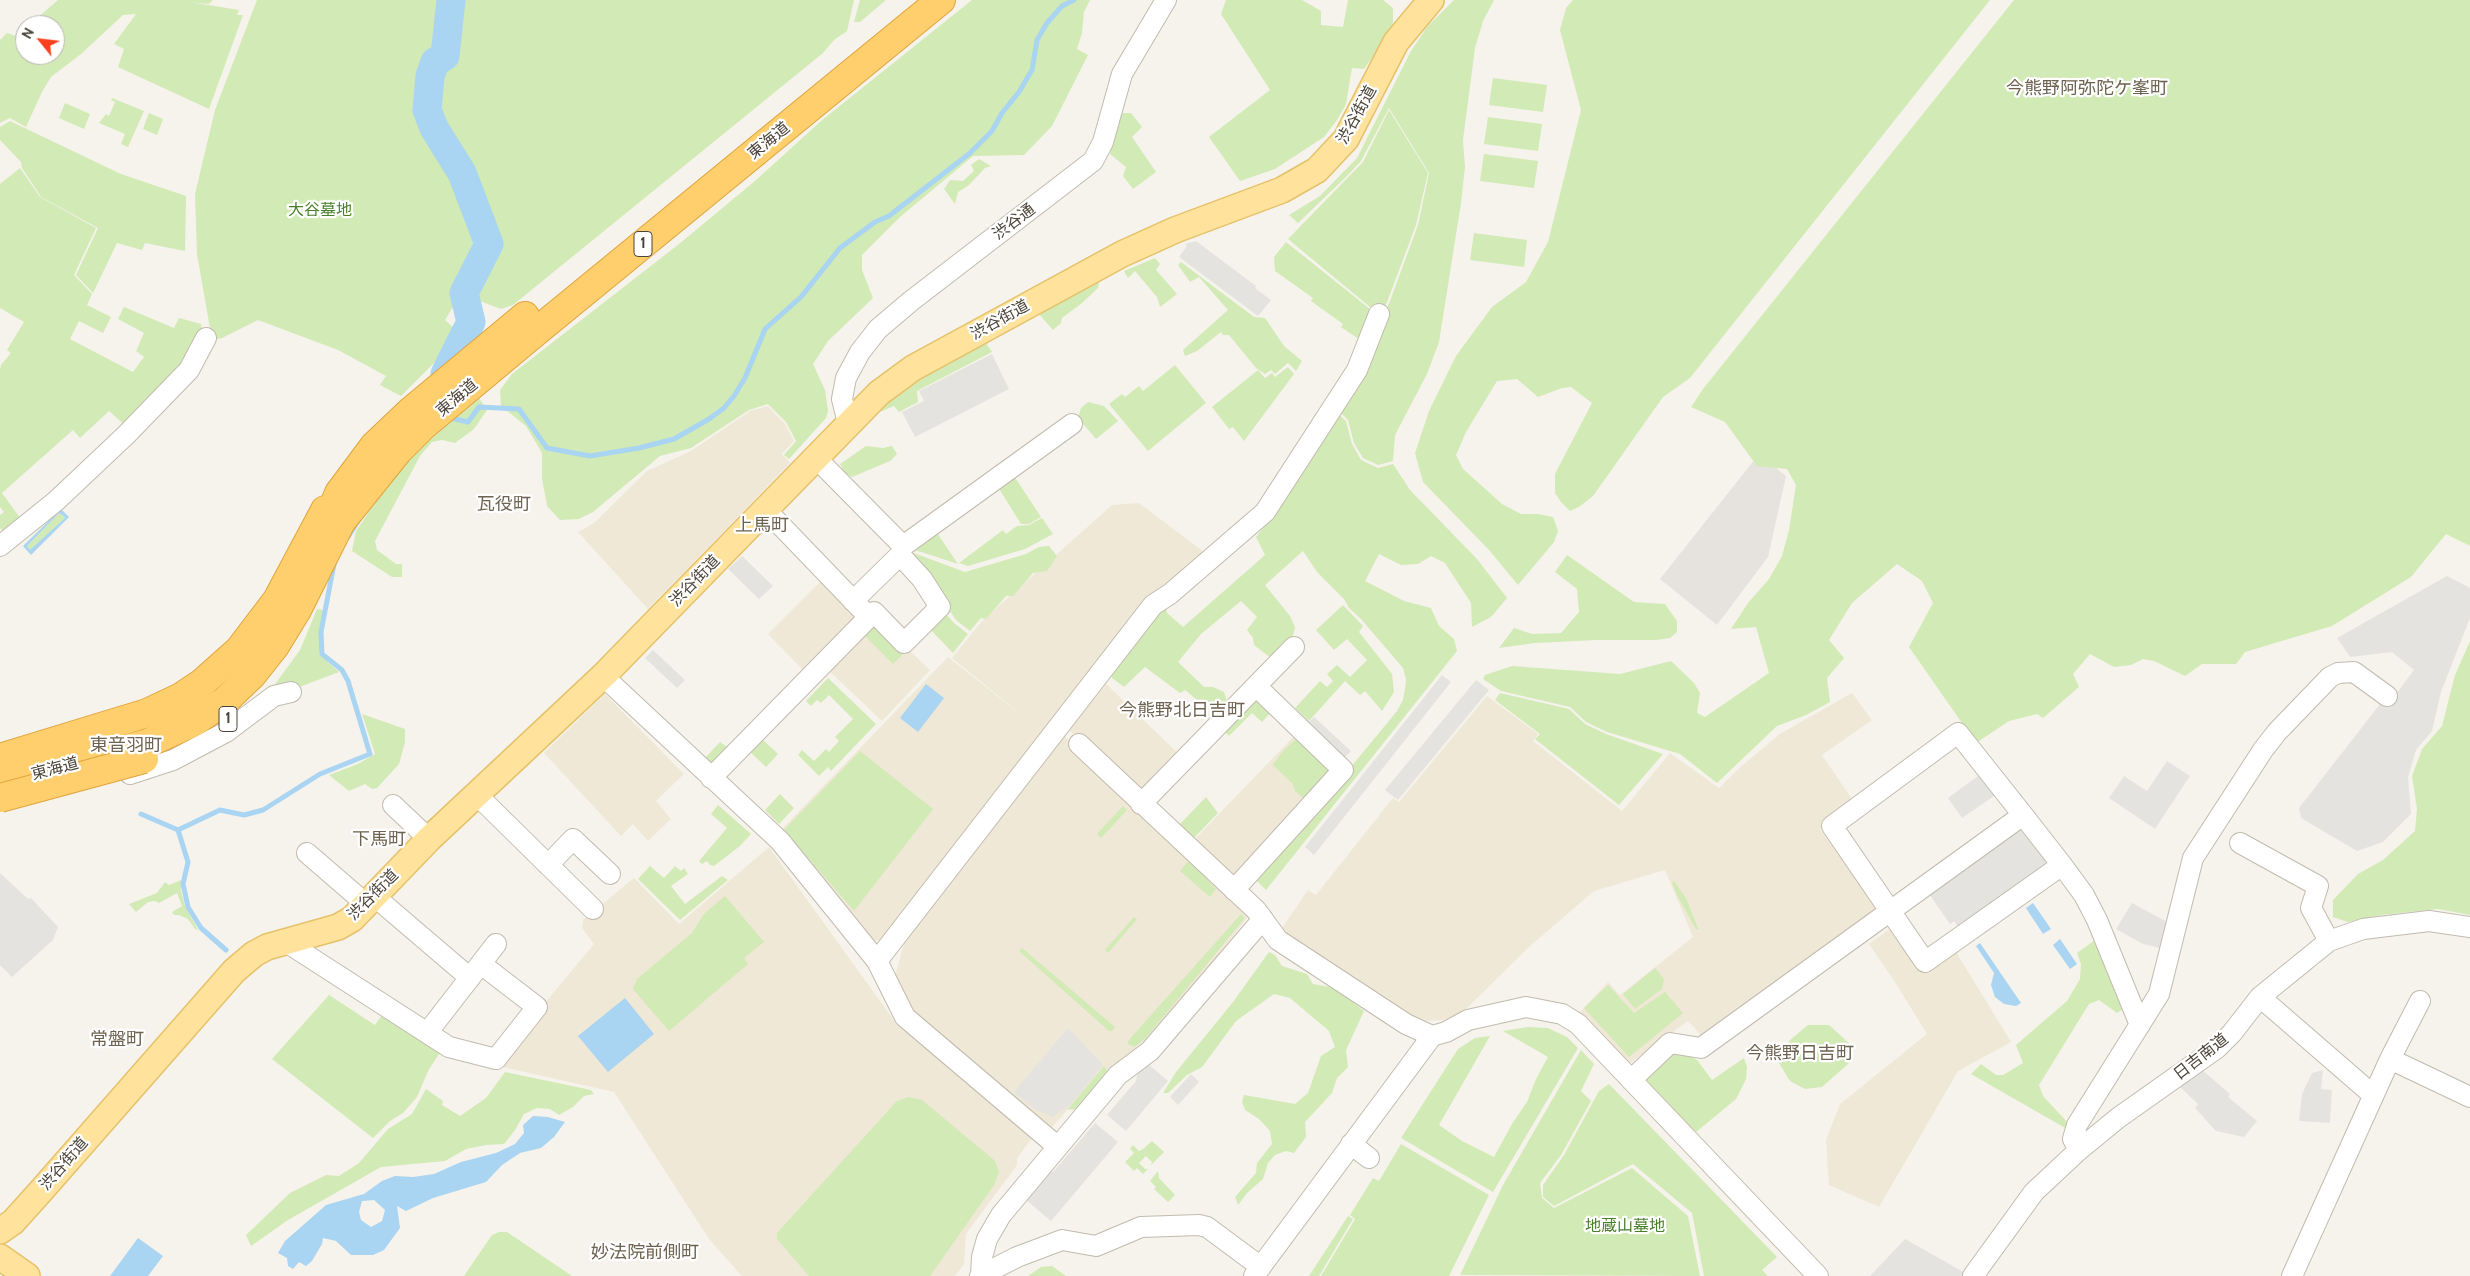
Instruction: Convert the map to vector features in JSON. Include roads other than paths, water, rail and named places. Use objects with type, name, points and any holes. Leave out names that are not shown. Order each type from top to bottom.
[{"type":"highway","name":"東海道","points":[[348,498],[374,446],[412,410],[729,153],[911,0]]},
{"type":"highway","name":"東海道","points":[[348,498],[388,462],[423,426],[941,0]]},
{"type":"highway","name":"1","points":[[7,799],[144,759],[194,739],[222,722],[248,702],[271,677],[277,645],[348,498]]},
{"type":"highway","name":"1","points":[[0,758],[147,713],[181,697],[202,683],[239,650],[277,600],[323,513],[348,498]]},
{"type":"highway","name":"東海道","points":[[0,771],[140,733],[177,718],[227,684],[248,663],[277,645]]},
{"type":"highway","name":"東海道","points":[[0,784],[142,745],[183,728],[204,716],[234,693],[277,645]]},
{"type":"main road","name":"渋谷街道","points":[[0,1231],[13,1222],[40,1192],[226,979],[254,954],[283,940],[343,924],[370,900],[429,839],[603,676],[879,393],[913,368],[1082,275],[1155,239],[1282,190],[1317,170],[1346,138],[1396,42],[1431,0]]},
{"type":"main road","points":[[0,1257],[27,1276]]},
{"type":"street","name":"渋谷通","points":[[848,423],[842,399],[846,378],[860,352],[878,329],[911,301],[1093,161],[1104,142],[1122,74],[1166,0]]},
{"type":"street","points":[[877,961],[1154,604],[1170,594],[1265,512],[1357,370],[1379,314]]},
{"type":"street","points":[[0,546],[56,501],[126,435],[189,370],[206,338]]},
{"type":"street","points":[[853,601],[902,550],[1072,424]]},
{"type":"street","points":[[711,778],[874,612],[904,643],[940,607],[902,550],[815,457]]},
{"type":"street","points":[[766,510],[868,617]]},
{"type":"street","points":[[1141,804],[1294,647]]},
{"type":"street","points":[[2079,1150],[2073,1139],[2077,1125],[2159,994],[2193,858],[2270,740],[2330,677],[2338,673],[2354,672],[2386,696]]},
{"type":"street","points":[[603,676],[780,841],[877,961],[905,1017],[1058,1147]]},
{"type":"street","points":[[1234,890],[1342,770],[1256,686]]},
{"type":"street","points":[[0,807],[7,799],[110,780],[173,760],[226,732],[274,696],[291,692]]},
{"type":"street","points":[[2062,865],[1925,962],[1832,826],[1958,733],[2062,865],[2084,896],[2097,920],[2140,1025]]},
{"type":"street","points":[[1079,744],[1263,918],[1278,940],[1406,1024],[1432,1036]]},
{"type":"street","points":[[476,795],[593,908]]},
{"type":"street","points":[[393,805],[429,839]]},
{"type":"street","points":[[1631,1080],[1670,1042],[1701,1048],[2023,815]]},
{"type":"street","points":[[548,865],[573,839],[610,874]]},
{"type":"street","points":[[2240,843],[2318,886],[2311,908],[2329,941]]},
{"type":"street","points":[[283,940],[450,1047],[496,1059],[536,1007],[475,971],[370,900],[308,853]]},
{"type":"street","points":[[980,1276],[984,1248],[996,1222],[1118,1075],[1150,1052],[1263,918]]},
{"type":"street","name":"日吉南道","points":[[1973,1276],[2034,1192],[2079,1150],[2125,1113],[2217,1048],[2232,1033],[2260,997],[2329,941],[2364,929],[2429,921],[2470,927]]},
{"type":"street","points":[[427,1033],[496,944]]},
{"type":"street","points":[[2260,997],[2372,1095]]},
{"type":"street","points":[[2292,1276],[2372,1095],[2420,1001]]},
{"type":"street","points":[[980,1276],[1017,1257],[1062,1240],[1096,1246],[1137,1228],[1199,1224],[1207,1227],[1258,1271],[1432,1036],[1446,1032],[1468,1020],[1526,1007],[1562,1014],[1578,1024],[1818,1276]]},
{"type":"street","points":[[2390,1059],[2470,1097]]},
{"type":"street","points":[[1352,1144],[1369,1158]]},
{"type":"water","points":[[61,509],[69,517],[31,555],[23,546]],"holes":[[[59,513],[65,517],[64,519],[30,550],[27,546]]]},
{"type":"water","points":[[926,684],[944,698],[918,732],[900,718]]},
{"type":"water","points":[[2033,903],[2051,929],[2043,934],[2026,908]]},
{"type":"water","points":[[2060,939],[2077,964],[2070,969],[2053,945]]},
{"type":"water","points":[[1980,943],[2021,1003],[2016,1006],[2004,1004],[1995,997],[1991,985],[1994,973],[1976,946]]},
{"type":"water","points":[[625,998],[654,1034],[608,1072],[578,1036]]},
{"type":"water","points":[[533,1116],[548,1117],[565,1122],[554,1137],[541,1148],[520,1153],[502,1165],[486,1182],[433,1198],[406,1211],[397,1206],[400,1228],[384,1250],[373,1255],[351,1255],[336,1241],[323,1238],[322,1244],[312,1261],[306,1266],[299,1262],[293,1269],[288,1266],[287,1258],[278,1253],[285,1241],[326,1205],[364,1194],[382,1181],[395,1176],[413,1177],[434,1174],[461,1162],[496,1153],[515,1144],[524,1133],[523,1125]],"holes":[[[374,1200],[385,1210],[382,1221],[371,1227],[361,1220],[359,1212],[362,1201]]]},
{"type":"water","points":[[138,1238],[163,1256],[148,1276],[110,1276]]},
{"type":"waterway","points":[[448,395],[445,374],[471,322],[464,293],[489,244],[462,173],[434,128],[427,110],[430,76],[435,62],[445,56],[451,0]]},
{"type":"waterway","points":[[448,420],[451,418],[468,422],[479,407],[519,409],[547,448],[590,456],[639,448],[674,439],[709,419],[724,408],[734,396],[745,378],[765,329],[801,297],[840,248],[875,222],[889,216],[970,153],[992,131],[1002,113],[1019,92],[1032,70],[1037,40],[1047,23],[1062,6],[1074,0]]},
{"type":"waterway","points":[[348,537],[358,521]]},
{"type":"waterway","points":[[178,830],[220,810],[244,815],[263,810],[320,774],[370,754],[348,681],[342,670],[322,654],[321,632],[334,564]]},
{"type":"waterway","points":[[141,814],[178,830],[188,862],[183,884],[188,907],[201,928],[226,950]]},
{"type":"district","name":"今熊野阿弥陀ケ峯町","points":[[2087,89]]},
{"type":"district","name":"瓦役町","points":[[504,505]]},
{"type":"district","name":"上馬町","points":[[762,526]]},
{"type":"district","name":"今熊野北日吉町","points":[[1182,711]]},
{"type":"district","name":"東音羽町","points":[[126,746]]},
{"type":"district","name":"下馬町","points":[[379,840]]},
{"type":"district","name":"常盤町","points":[[117,1040]]},
{"type":"district","name":"今熊野日吉町","points":[[1800,1054]]},
{"type":"district","name":"妙法院前側町","points":[[645,1253]]},
{"type":"park label","name":"大谷墓地","points":[[320,210]]},
{"type":"park label","name":"地蔵山墓地","points":[[1625,1226]]}]
